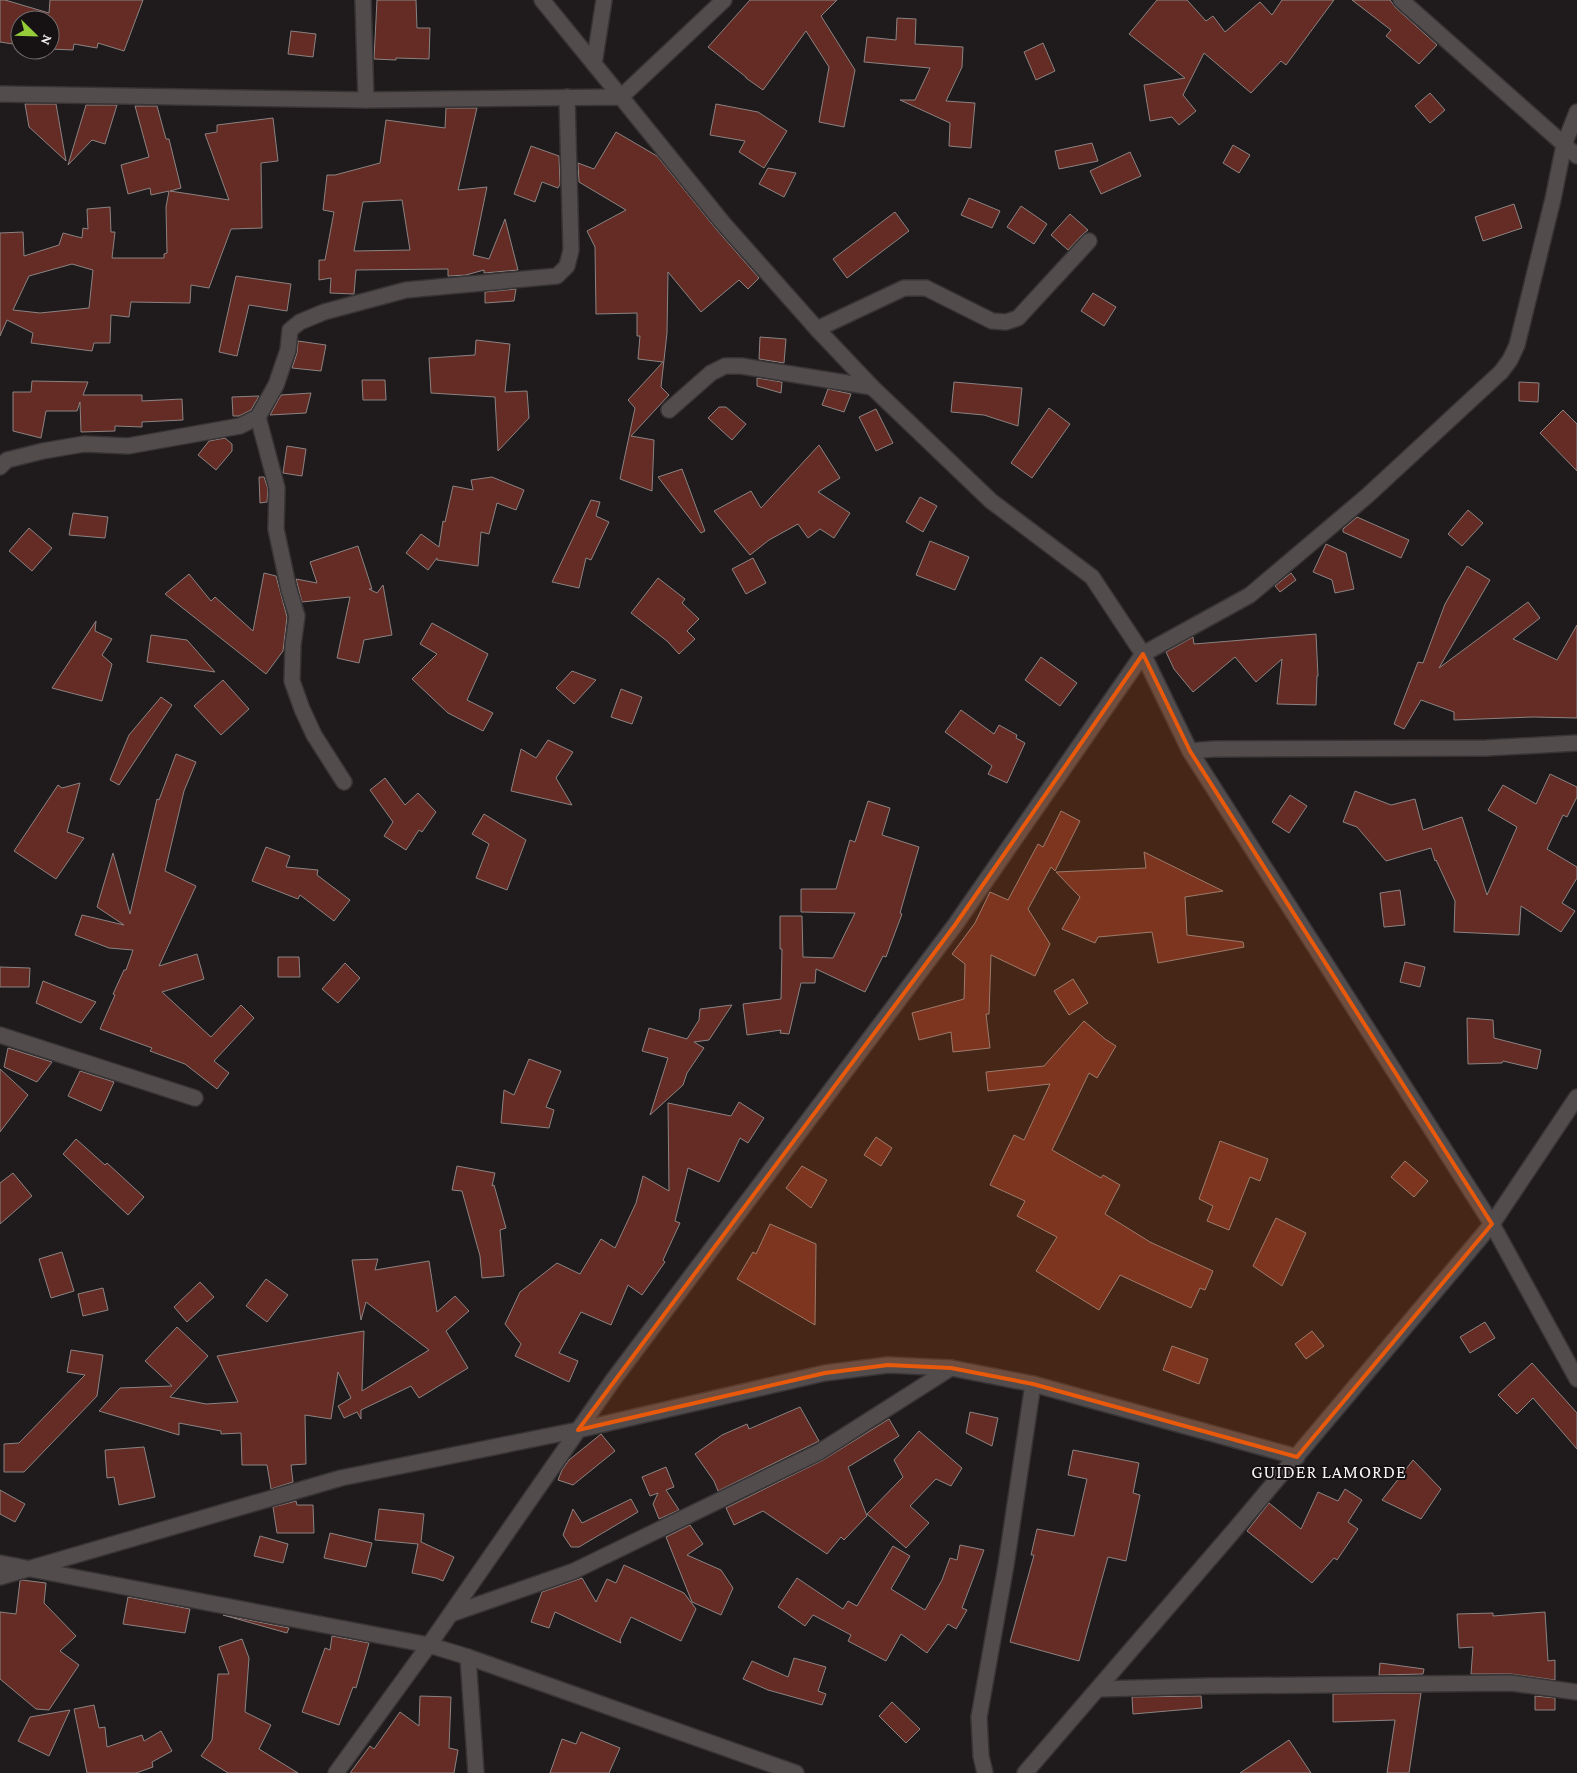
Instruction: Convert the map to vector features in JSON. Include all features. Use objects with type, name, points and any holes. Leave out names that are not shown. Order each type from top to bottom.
[{"type":"street","points":[[363,0],[366,100]]},
{"type":"street","points":[[542,0],[723,223],[817,329],[872,387],[990,501],[1092,577],[1143,654],[1190,751],[1492,1224],[1577,1379]]},
{"type":"street","points":[[594,64],[604,0]]},
{"type":"street","points":[[0,94],[366,100],[621,97],[724,0]]},
{"type":"street","points":[[1401,0],[1577,156]]},
{"type":"street","points":[[0,467],[7,460],[42,451],[84,444],[128,446],[240,426],[258,417],[276,385],[288,350],[290,330],[300,322],[324,312],[406,290],[557,276],[567,266],[571,250],[567,97]]},
{"type":"street","points":[[336,1773],[429,1645],[613,1380],[955,925],[1143,654],[1250,595],[1368,496],[1502,372],[1517,345],[1553,199],[1564,145],[1577,112]]},
{"type":"street","points":[[817,329],[904,288],[926,288],[992,321],[1006,322],[1018,318],[1088,241]]},
{"type":"street","points":[[669,410],[711,373],[725,366],[741,366],[872,387]]},
{"type":"street","points":[[258,417],[277,488],[276,530],[289,590],[297,616],[293,645],[292,681],[314,735],[344,782]]},
{"type":"street","points":[[1190,751],[1223,749],[1486,748],[1577,743]]},
{"type":"street","points":[[0,1035],[195,1098]]},
{"type":"street","points":[[1025,1773],[1297,1458],[1492,1224],[1577,1097]]},
{"type":"street","points":[[0,1577],[341,1478],[578,1430],[825,1373],[888,1366],[951,1368],[1033,1384],[1297,1458]]},
{"type":"street","points":[[450,1614],[574,1571],[819,1452],[951,1368]]},
{"type":"street","points":[[985,1773],[981,1756],[979,1717],[1006,1565],[1033,1384]]},
{"type":"street","points":[[0,1563],[429,1645],[468,1657],[796,1773]]},
{"type":"street","points":[[468,1657],[476,1773]]},
{"type":"street","points":[[1098,1689],[1511,1683],[1577,1692]]},
{"type":"highlighted area","points":[[1143,654],[1190,751],[1492,1224],[1297,1457],[1033,1384],[951,1368],[888,1365],[825,1373],[578,1430],[955,925]]},
{"type":"building","points":[[0,0],[39,10],[10,10],[10,44],[0,42]]},
{"type":"building","points":[[50,0],[143,0],[124,51],[98,43],[97,48],[74,44],[73,50],[60,49],[60,10],[49,10]]},
{"type":"building","points":[[377,0],[416,0],[417,28],[430,28],[429,59],[374,59]]},
{"type":"building","points":[[750,0],[837,0],[821,16],[855,70],[844,127],[819,122],[829,67],[806,31],[763,90],[708,47]]},
{"type":"building","points":[[1157,0],[1187,0],[1206,21],[1213,16],[1225,32],[1260,2],[1272,15],[1282,0],[1334,0],[1286,65],[1281,61],[1251,93],[1204,53],[1183,95],[1196,111],[1179,125],[1172,117],[1150,121],[1144,85],[1185,78],[1129,34]]},
{"type":"building","points":[[1352,0],[1390,0],[1395,7],[1437,45],[1419,64],[1386,36],[1391,30]]},
{"type":"building","points":[[897,18],[916,19],[915,44],[963,47],[962,67],[946,101],[975,103],[971,148],[949,146],[950,123],[900,100],[915,100],[930,68],[864,62],[867,37],[896,40]]},
{"type":"building","points":[[291,31],[316,34],[313,57],[288,54]]},
{"type":"building","points":[[1043,43],[1055,71],[1036,80],[1024,52]]},
{"type":"building","points":[[1430,93],[1445,110],[1430,123],[1415,106]]},
{"type":"building","points":[[25,104],[56,104],[66,161],[29,127]]},
{"type":"building","points":[[716,104],[758,112],[787,131],[764,168],[739,152],[745,141],[710,135]]},
{"type":"building","points":[[86,105],[117,105],[105,144],[92,140],[68,165]]},
{"type":"building","points":[[135,106],[157,106],[166,139],[169,139],[181,188],[170,191],[229,200],[205,134],[217,132],[217,125],[273,118],[278,161],[261,163],[262,228],[231,229],[209,288],[191,285],[190,303],[131,302],[129,317],[111,315],[110,343],[94,343],[92,351],[31,343],[33,333],[7,320],[0,336],[0,233],[23,232],[24,256],[59,245],[63,233],[82,238],[83,228],[88,229],[87,209],[110,207],[111,232],[115,232],[112,258],[164,258],[164,254],[167,253],[166,207],[169,191],[151,195],[150,188],[128,194],[121,165],[149,157]],"holes":[[[72,264],[93,270],[89,308],[40,313],[13,310],[29,276]]]},
{"type":"building","points":[[446,108],[477,108],[458,190],[487,187],[473,255],[489,259],[505,219],[518,270],[484,273],[484,270],[466,275],[448,276],[448,269],[356,270],[354,294],[330,293],[331,278],[319,280],[319,260],[325,260],[334,212],[323,210],[327,175],[335,175],[380,163],[386,120],[445,128]],"holes":[[[402,200],[410,250],[354,251],[363,202]]]},
{"type":"building","points":[[616,132],[657,156],[716,229],[759,278],[748,289],[739,280],[701,312],[668,272],[667,333],[661,387],[669,395],[631,436],[654,440],[652,491],[620,479],[635,408],[628,400],[663,362],[638,359],[640,336],[637,336],[637,313],[596,314],[595,247],[587,231],[626,210],[579,182],[578,163],[594,169]]},
{"type":"building","points":[[1092,143],[1098,161],[1059,169],[1055,151]]},
{"type":"building","points":[[1233,145],[1250,155],[1239,173],[1223,163]]},
{"type":"building","points":[[531,146],[559,156],[560,184],[558,188],[542,182],[535,202],[514,194]]},
{"type":"building","points":[[1130,152],[1141,176],[1101,194],[1090,171]]},
{"type":"building","points":[[768,168],[796,173],[784,197],[759,184]]},
{"type":"building","points":[[969,198],[1000,211],[992,228],[961,215]]},
{"type":"building","points":[[1514,204],[1522,228],[1483,241],[1475,217]]},
{"type":"building","points":[[1021,206],[1047,224],[1034,244],[1007,227]]},
{"type":"building","points":[[895,212],[909,231],[847,278],[833,259]]},
{"type":"building","points":[[1070,214],[1088,230],[1068,250],[1051,235]]},
{"type":"building","points":[[236,276],[291,284],[287,311],[249,305],[237,356],[219,352]]},
{"type":"building","points":[[516,289],[514,301],[485,303],[485,292]]},
{"type":"building","points":[[1093,293],[1116,307],[1104,326],[1081,311]]},
{"type":"building","points":[[760,337],[786,339],[784,363],[759,359]]},
{"type":"building","points":[[476,340],[510,344],[505,392],[527,391],[529,418],[498,451],[495,397],[431,393],[429,358],[475,355]]},
{"type":"building","points":[[298,341],[326,345],[321,371],[292,368],[297,353]]},
{"type":"building","points":[[757,378],[782,382],[781,393],[757,386]]},
{"type":"building","points":[[362,380],[385,380],[386,400],[363,400]]},
{"type":"building","points":[[32,381],[88,382],[83,395],[142,395],[142,401],[182,399],[183,420],[142,422],[142,427],[115,426],[115,431],[81,432],[80,402],[77,411],[46,411],[41,438],[13,431],[13,392],[31,392]]},
{"type":"building","points":[[954,382],[1022,388],[1018,426],[984,415],[951,412]]},
{"type":"building","points":[[1519,382],[1539,383],[1538,402],[1519,401]]},
{"type":"building","points":[[828,389],[851,394],[844,412],[822,405]]},
{"type":"building","points":[[311,393],[306,413],[270,415],[281,395]]},
{"type":"building","points":[[259,396],[251,410],[239,416],[233,416],[232,397]]},
{"type":"building","points":[[719,407],[726,407],[746,424],[732,440],[708,418]]},
{"type":"building","points":[[1049,408],[1070,424],[1032,478],[1011,463]]},
{"type":"building","points":[[876,409],[893,443],[876,451],[859,417]]},
{"type":"building","points":[[1563,410],[1577,424],[1577,471],[1540,433]]},
{"type":"building","points":[[225,438],[232,444],[232,451],[216,470],[198,455],[209,441]]},
{"type":"building","points":[[819,445],[840,478],[818,492],[850,513],[834,538],[820,529],[808,538],[798,524],[769,540],[750,555],[714,511],[751,491],[761,508]]},
{"type":"building","points":[[287,446],[306,449],[302,476],[283,473]]},
{"type":"building","points":[[682,469],[705,531],[701,533],[658,477]]},
{"type":"building","points":[[259,477],[264,477],[268,489],[267,502],[260,503]]},
{"type":"building","points":[[492,477],[524,490],[516,510],[497,503],[489,534],[481,532],[478,566],[437,560],[437,558],[428,570],[406,553],[421,534],[439,547],[443,521],[445,522],[453,486],[473,490],[471,480]]},
{"type":"building","points":[[920,497],[937,506],[923,532],[906,522]]},
{"type":"building","points":[[591,500],[600,502],[596,516],[609,522],[591,560],[586,558],[579,588],[552,582]]},
{"type":"building","points":[[1468,510],[1483,523],[1462,546],[1448,534]]},
{"type":"building","points":[[73,513],[108,517],[105,538],[69,535]]},
{"type":"building","points":[[1357,517],[1409,540],[1401,558],[1343,532],[1343,529]]},
{"type":"building","points":[[29,528],[52,548],[32,571],[9,551]]},
{"type":"building","points":[[930,541],[969,557],[955,590],[916,575]]},
{"type":"building","points":[[1326,544],[1346,553],[1354,589],[1335,593],[1332,580],[1313,572]]},
{"type":"building","points":[[358,546],[372,589],[369,589],[377,593],[383,585],[392,635],[364,640],[359,663],[337,658],[350,597],[302,602],[296,579],[317,583],[310,562]]},
{"type":"building","points":[[753,558],[766,583],[746,594],[732,569]]},
{"type":"building","points":[[1467,566],[1490,580],[1439,668],[1528,602],[1540,618],[1513,639],[1557,660],[1577,625],[1577,718],[1533,717],[1454,720],[1454,712],[1421,700],[1404,729],[1394,724],[1418,662],[1423,663],[1445,604]]},
{"type":"building","points":[[264,573],[276,576],[287,617],[283,651],[266,674],[165,594],[189,574],[211,601],[215,597],[253,631]]},
{"type":"building","points":[[1291,573],[1296,580],[1280,592],[1275,586]]},
{"type":"building","points":[[658,578],[685,599],[682,603],[699,619],[687,631],[695,639],[679,654],[667,641],[631,613]]},
{"type":"building","points":[[96,621],[95,631],[112,639],[102,655],[112,664],[102,701],[52,688]]},
{"type":"building","points":[[432,623],[488,654],[467,700],[493,713],[483,731],[448,713],[412,679],[437,654],[420,644]]},
{"type":"building","points":[[1316,634],[1318,676],[1316,705],[1277,704],[1282,659],[1256,682],[1235,657],[1193,692],[1174,669],[1166,652],[1193,637],[1194,644]]},
{"type":"building","points":[[151,635],[187,640],[215,672],[147,662]]},
{"type":"building","points":[[1041,657],[1077,683],[1060,706],[1025,680]]},
{"type":"building","points":[[572,671],[596,680],[574,704],[556,688]]},
{"type":"building","points":[[223,680],[249,709],[221,735],[194,706]]},
{"type":"building","points":[[621,689],[642,697],[632,724],[611,717]]},
{"type":"building","points":[[161,697],[172,705],[119,785],[110,780],[129,735]]},
{"type":"building","points":[[961,710],[994,734],[999,725],[1017,735],[1016,738],[1025,743],[1007,783],[988,774],[992,766],[945,732]]},
{"type":"building","points":[[548,740],[573,752],[556,778],[572,805],[511,791],[521,749],[536,758]]},
{"type":"building","points":[[176,754],[196,762],[184,791],[165,871],[196,886],[159,966],[197,954],[204,979],[162,992],[211,1037],[241,1005],[254,1018],[214,1061],[229,1073],[217,1089],[185,1064],[150,1051],[152,1048],[100,1029],[133,950],[109,948],[75,935],[82,915],[124,925],[97,907],[113,853],[130,914],[157,799],[159,800]]},
{"type":"building","points":[[1550,774],[1577,787],[1577,797],[1567,817],[1563,815],[1547,849],[1577,867],[1577,878],[1562,903],[1575,911],[1561,932],[1521,906],[1519,935],[1454,932],[1455,901],[1435,861],[1431,848],[1386,861],[1357,827],[1343,822],[1355,791],[1391,805],[1415,799],[1423,830],[1462,817],[1487,895],[1517,827],[1488,810],[1503,785],[1536,804]]},
{"type":"building","points":[[385,778],[405,805],[418,793],[436,812],[422,832],[419,830],[406,850],[384,836],[393,822],[370,790]]},
{"type":"building","points":[[80,783],[67,832],[84,838],[56,879],[14,851],[58,785],[62,788]]},
{"type":"building","points":[[1290,795],[1307,806],[1289,833],[1272,822]]},
{"type":"building","points":[[868,801],[890,808],[882,835],[919,847],[900,913],[902,914],[886,957],[883,956],[865,992],[816,969],[815,983],[801,983],[789,1034],[780,1033],[781,1030],[747,1035],[743,1004],[781,999],[782,949],[780,949],[780,916],[802,916],[803,957],[833,958],[855,913],[801,912],[801,889],[836,889],[850,840],[855,842]]},
{"type":"building","points":[[1061,811],[1080,821],[1055,871],[1051,867],[1028,909],[1050,944],[1035,976],[991,955],[989,1014],[986,1014],[990,1048],[953,1052],[951,1032],[919,1040],[912,1013],[964,999],[965,964],[952,954],[975,923],[990,892],[1008,900],[1038,844],[1043,847]]},
{"type":"building","points":[[484,814],[526,840],[507,890],[476,878],[489,844],[472,834]]},
{"type":"building","points":[[266,847],[290,856],[286,867],[318,870],[317,875],[350,900],[334,921],[300,895],[298,899],[252,881]]},
{"type":"building","points":[[1144,852],[1223,891],[1185,897],[1187,935],[1243,942],[1244,947],[1158,963],[1152,932],[1098,937],[1095,943],[1062,929],[1080,897],[1056,872],[1146,868]]},
{"type":"building","points":[[1400,890],[1405,925],[1384,927],[1380,893]]},
{"type":"building","points":[[278,957],[299,957],[300,977],[278,977]]},
{"type":"building","points":[[1405,962],[1425,967],[1420,987],[1400,982]]},
{"type":"building","points":[[345,963],[360,978],[338,1003],[322,989]]},
{"type":"building","points":[[0,967],[30,968],[29,987],[0,987]]},
{"type":"building","points":[[1073,979],[1088,1003],[1069,1015],[1054,991]]},
{"type":"building","points":[[43,981],[96,1002],[81,1023],[36,1003]]},
{"type":"building","points":[[732,1005],[709,1040],[694,1042],[704,1048],[687,1073],[683,1085],[650,1115],[668,1058],[642,1051],[649,1028],[687,1039],[699,1020],[700,1009]]},
{"type":"building","points":[[1467,1018],[1493,1020],[1494,1038],[1541,1050],[1537,1069],[1503,1061],[1502,1063],[1468,1064]]},
{"type":"building","points":[[1084,1021],[1116,1046],[1097,1078],[1089,1073],[1052,1150],[1101,1178],[1103,1175],[1120,1185],[1105,1214],[1150,1242],[1213,1271],[1205,1290],[1200,1288],[1191,1308],[1120,1275],[1099,1310],[1036,1271],[1057,1237],[1017,1216],[1025,1201],[990,1185],[1014,1135],[1024,1140],[1050,1084],[988,1091],[986,1072],[1044,1066]]},
{"type":"building","points":[[8,1048],[52,1062],[37,1082],[4,1067]]},
{"type":"building","points":[[529,1059],[561,1071],[546,1107],[554,1110],[549,1128],[501,1123],[504,1090],[514,1095]]},
{"type":"building","points":[[0,1069],[28,1095],[0,1132]]},
{"type":"building","points":[[80,1071],[114,1082],[101,1111],[68,1096]]},
{"type":"building","points":[[739,1102],[764,1118],[748,1143],[740,1138],[719,1182],[688,1168],[675,1221],[680,1223],[663,1260],[665,1262],[642,1295],[628,1285],[611,1325],[581,1312],[559,1353],[578,1361],[569,1382],[515,1356],[521,1344],[505,1324],[520,1292],[557,1263],[580,1274],[601,1239],[615,1248],[636,1203],[643,1176],[669,1191],[668,1103],[731,1116]]},
{"type":"building","points":[[876,1137],[892,1148],[881,1166],[864,1155]]},
{"type":"building","points":[[76,1139],[105,1165],[107,1163],[144,1197],[128,1215],[63,1154]]},
{"type":"building","points":[[1220,1141],[1268,1159],[1260,1181],[1250,1177],[1229,1230],[1207,1221],[1213,1206],[1199,1199]]},
{"type":"building","points":[[1405,1161],[1428,1181],[1414,1197],[1391,1177]]},
{"type":"building","points":[[457,1166],[495,1173],[492,1186],[494,1185],[506,1228],[500,1230],[504,1276],[482,1278],[480,1256],[462,1191],[452,1190]]},
{"type":"building","points":[[802,1166],[827,1180],[811,1208],[786,1188]]},
{"type":"building","points":[[13,1173],[32,1196],[0,1224],[0,1183]]},
{"type":"building","points":[[1276,1218],[1306,1233],[1282,1286],[1253,1266]]},
{"type":"building","points":[[770,1224],[816,1244],[815,1325],[737,1279],[753,1252],[756,1254]]},
{"type":"building","points":[[62,1252],[74,1291],[51,1298],[39,1259]]},
{"type":"building","points":[[378,1259],[375,1270],[429,1261],[437,1312],[455,1296],[469,1311],[446,1331],[468,1368],[419,1398],[411,1386],[361,1410],[361,1419],[357,1412],[344,1418],[338,1406],[351,1398],[338,1372],[331,1419],[305,1415],[306,1464],[291,1465],[293,1482],[271,1489],[267,1465],[242,1465],[241,1433],[221,1434],[221,1431],[179,1423],[179,1435],[99,1411],[120,1388],[172,1386],[145,1361],[177,1327],[208,1356],[170,1397],[206,1404],[238,1402],[217,1356],[364,1331],[362,1391],[429,1350],[366,1302],[361,1320],[352,1260]]},
{"type":"building","points":[[266,1279],[288,1295],[267,1322],[246,1306]]},
{"type":"building","points":[[200,1282],[214,1297],[187,1322],[174,1307]]},
{"type":"building","points":[[103,1288],[108,1310],[83,1316],[78,1294]]},
{"type":"building","points":[[1485,1322],[1495,1338],[1470,1353],[1460,1337]]},
{"type":"building","points":[[1312,1331],[1324,1346],[1306,1359],[1295,1344]]},
{"type":"building","points":[[1172,1346],[1208,1359],[1199,1384],[1163,1370]]},
{"type":"building","points":[[71,1350],[103,1355],[97,1396],[24,1472],[4,1472],[4,1444],[19,1443],[85,1375],[67,1372]]},
{"type":"building","points":[[1532,1363],[1577,1413],[1577,1449],[1533,1398],[1517,1414],[1498,1395]]},
{"type":"building","points":[[800,1407],[819,1441],[718,1491],[714,1481],[695,1454],[722,1435],[747,1424],[749,1429]]},
{"type":"building","points":[[970,1412],[998,1418],[992,1446],[966,1433]]},
{"type":"building","points":[[889,1419],[899,1436],[848,1467],[867,1516],[844,1540],[841,1537],[827,1554],[763,1511],[734,1525],[726,1508],[823,1460]]},
{"type":"building","points":[[919,1431],[962,1468],[951,1486],[936,1479],[910,1506],[929,1523],[906,1548],[867,1514],[903,1477],[894,1460]]},
{"type":"building","points":[[601,1434],[615,1451],[573,1485],[558,1480],[569,1460]]},
{"type":"building","points":[[144,1447],[155,1497],[119,1505],[114,1477],[107,1478],[105,1450]]},
{"type":"building","points":[[1073,1450],[1139,1463],[1133,1493],[1140,1495],[1126,1561],[1108,1557],[1079,1661],[1010,1642],[1034,1555],[1031,1555],[1037,1529],[1074,1536],[1087,1479],[1068,1475]]},
{"type":"building","points":[[1413,1460],[1441,1489],[1421,1519],[1382,1500]]},
{"type":"building","points":[[666,1467],[674,1487],[666,1490],[679,1510],[659,1519],[653,1504],[658,1493],[650,1496],[642,1477]]},
{"type":"building","points":[[1345,1489],[1362,1500],[1348,1522],[1358,1529],[1337,1560],[1334,1558],[1312,1583],[1247,1531],[1269,1503],[1301,1529],[1318,1492],[1338,1501]]},
{"type":"building","points":[[0,1490],[25,1504],[15,1522],[0,1514]]},
{"type":"building","points":[[631,1499],[638,1512],[579,1547],[571,1547],[563,1535],[573,1509],[582,1523]]},
{"type":"building","points":[[296,1501],[297,1505],[313,1505],[314,1533],[277,1533],[273,1507]]},
{"type":"building","points":[[379,1509],[424,1514],[421,1542],[454,1557],[443,1581],[412,1573],[418,1544],[375,1540]]},
{"type":"building","points":[[690,1525],[703,1544],[687,1555],[721,1570],[733,1588],[721,1615],[692,1602],[666,1537]]},
{"type":"building","points":[[330,1533],[372,1543],[366,1567],[324,1558]]},
{"type":"building","points":[[260,1536],[288,1544],[283,1563],[254,1556]]},
{"type":"building","points":[[960,1545],[984,1550],[962,1608],[967,1610],[956,1629],[948,1624],[927,1653],[901,1634],[886,1661],[848,1641],[851,1635],[813,1615],[805,1626],[778,1607],[797,1578],[843,1609],[848,1601],[857,1606],[893,1546],[910,1556],[891,1589],[925,1610],[942,1580],[950,1558],[957,1560]]},
{"type":"building","points":[[624,1565],[684,1593],[696,1609],[681,1641],[631,1617],[620,1640],[621,1643],[555,1612],[549,1628],[531,1622],[542,1592],[582,1578],[596,1602],[607,1579],[616,1583]]},
{"type":"building","points":[[20,1581],[46,1583],[44,1603],[76,1636],[60,1651],[79,1665],[49,1710],[36,1709],[0,1679],[0,1612],[16,1614]]},
{"type":"building","points":[[128,1597],[190,1609],[185,1633],[123,1624]]},
{"type":"building","points":[[1545,1612],[1548,1661],[1555,1660],[1555,1680],[1511,1674],[1471,1674],[1473,1647],[1459,1648],[1457,1614],[1493,1613],[1493,1616]]},
{"type":"building","points":[[223,1615],[289,1628],[287,1633]]},
{"type":"building","points":[[332,1636],[369,1643],[356,1688],[353,1687],[339,1725],[302,1712],[325,1648],[330,1650]]},
{"type":"building","points":[[242,1639],[249,1658],[245,1712],[271,1725],[259,1749],[298,1773],[228,1773],[201,1756],[212,1740],[218,1674],[229,1674],[219,1647]]},
{"type":"building","points":[[794,1658],[826,1667],[818,1691],[826,1694],[822,1705],[768,1690],[743,1679],[752,1661],[788,1677]]},
{"type":"building","points":[[1380,1663],[1424,1669],[1423,1674],[1379,1675]]},
{"type":"building","points":[[1421,1693],[1409,1773],[1387,1773],[1395,1720],[1333,1722],[1333,1694]]},
{"type":"building","points":[[420,1696],[451,1697],[449,1748],[458,1750],[454,1773],[350,1773],[370,1746],[374,1749],[400,1712],[419,1726]]},
{"type":"building","points":[[1201,1696],[1202,1708],[1133,1714],[1132,1697]]},
{"type":"building","points":[[1535,1696],[1555,1698],[1555,1710],[1535,1710]]},
{"type":"building","points":[[892,1702],[920,1729],[906,1743],[879,1716]]},
{"type":"building","points":[[94,1705],[99,1728],[105,1727],[107,1747],[142,1735],[144,1741],[161,1731],[172,1751],[152,1762],[153,1767],[136,1773],[87,1773],[74,1709]]},
{"type":"building","points":[[70,1710],[49,1756],[18,1741],[30,1717]]},
{"type":"building","points":[[581,1732],[620,1748],[609,1773],[550,1773],[562,1739],[576,1744]]},
{"type":"building","points":[[1289,1740],[1311,1773],[1240,1773]]},
{"type":"district","name":"GUIDER LAMORDE","points":[[1329,1472]]}]
